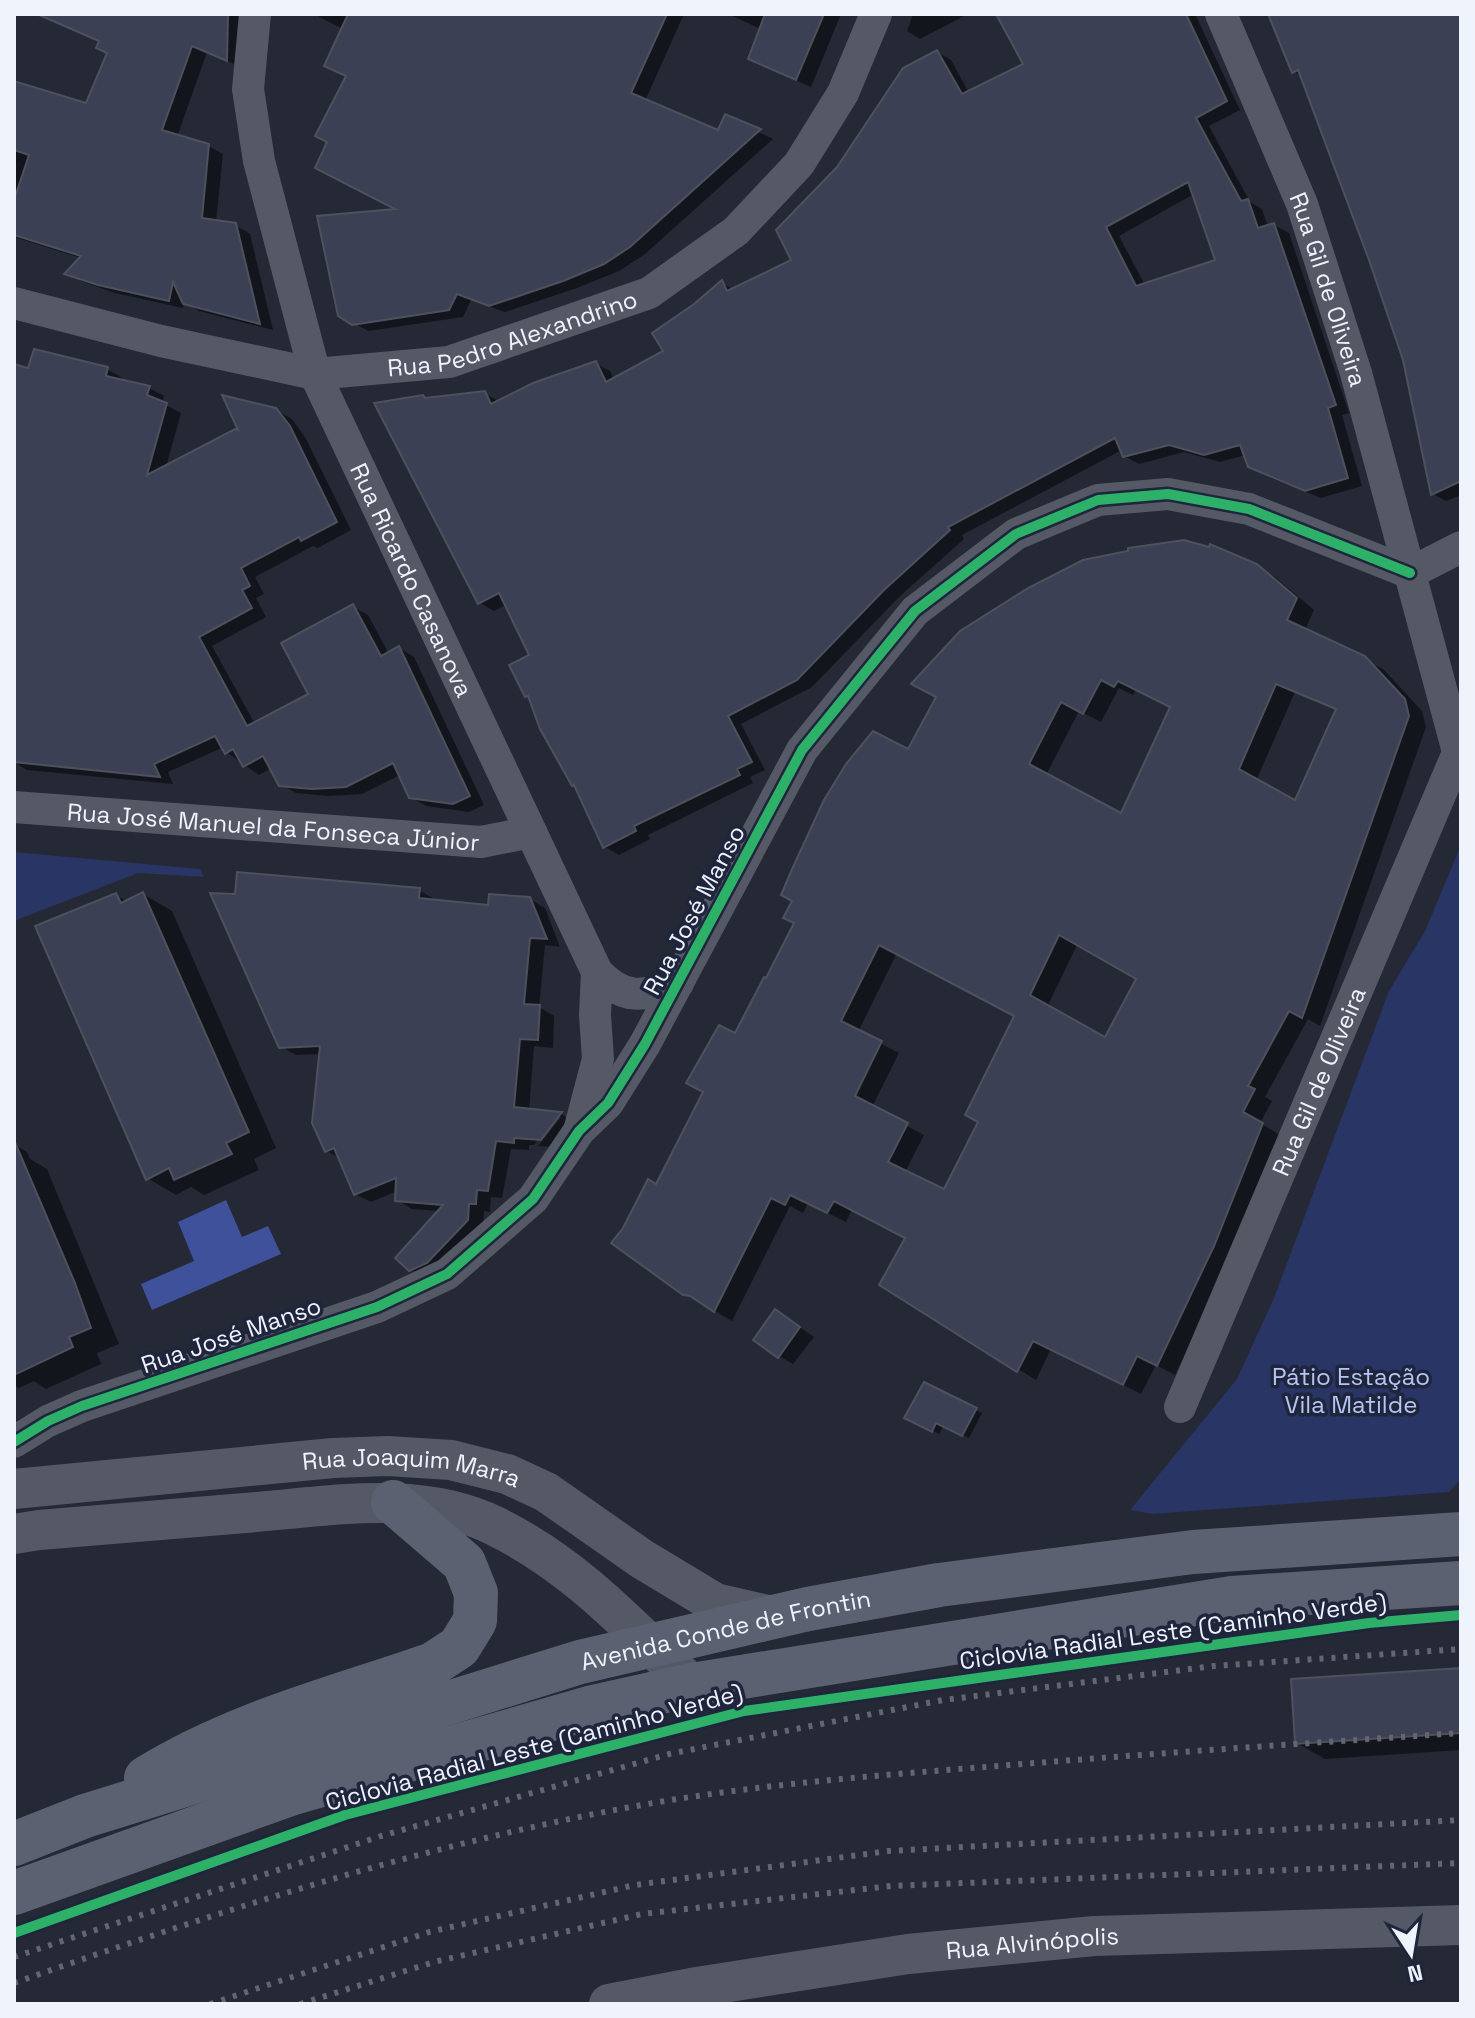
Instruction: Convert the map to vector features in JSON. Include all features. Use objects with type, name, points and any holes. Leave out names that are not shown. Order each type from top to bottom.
[{"type":"highway","points":[[85,1816],[191,1752],[249,1726],[433,1664],[459,1647],[475,1621],[476,1593],[464,1563],[393,1502]]},
{"type":"highway","name":"Avenida Conde de Frontin","points":[[14,1844],[85,1816],[580,1662],[772,1616],[939,1585],[1193,1552],[1461,1534]]},
{"type":"highway","name":"Avenida Conde de Frontin","points":[[14,1893],[293,1793],[593,1707],[692,1685],[1232,1598],[1461,1583]]},
{"type":"street","name":"Rua Ricardo Casanova","points":[[255,14],[248,89],[259,161],[315,374],[597,972],[595,1015],[598,1059],[579,1131]]},
{"type":"street","name":"Rua Pedro Alexandrino","points":[[14,303],[161,341],[315,374],[449,362],[649,293],[736,231],[799,164],[843,93],[876,14]]},
{"type":"street","name":"Rua Gil de Oliveira","points":[[1180,1407],[1459,759],[1356,373],[1302,204],[1221,14]]},
{"type":"street","name":"Rua José Manso","points":[[14,1442],[48,1421],[82,1406],[377,1307],[447,1274],[533,1199],[579,1131],[608,1103],[645,1044],[802,750],[915,611],[1016,534],[1098,500],[1168,494],[1249,509],[1410,573]]},
{"type":"street","points":[[1410,573],[1461,547]]},
{"type":"street","name":"Rua José Manuel da Fonseca Júnior","points":[[14,807],[481,842],[531,832]]},
{"type":"street","name":"Rua José Manso","points":[[597,972],[611,987],[631,994],[648,993],[678,983]]},
{"type":"street","name":"Rua Joaquim Marra","points":[[14,1489],[333,1458],[388,1456],[451,1460],[507,1474],[546,1492],[642,1559],[715,1603],[772,1616]]},
{"type":"street","name":"Rua Joaquim Marra","points":[[14,1534],[393,1502],[452,1510],[493,1525],[544,1553],[592,1589],[692,1685]]},
{"type":"street","name":"Rua Alvinópolis","points":[[609,2004],[908,1954],[1094,1936],[1461,1925]]},
{"type":"green space","name":"Pátio Estação Vila Matilde","points":[[1461,845],[1461,1479],[1449,1492],[1152,1514],[1130,1510],[1237,1379],[1274,1298],[1389,991],[1425,931]]},
{"type":"green space","points":[[14,852],[200,869],[204,877],[138,873],[14,921]]},
{"type":"shaded area","points":[[226,1200],[242,1237],[268,1226],[281,1254],[152,1310],[141,1284],[194,1261],[178,1222]]},
{"type":"building","points":[[37,14],[228,14],[227,61],[192,46],[162,130],[209,144],[202,218],[236,223],[260,324],[183,304],[173,282],[169,301],[64,274],[81,256],[14,235],[14,200],[29,155],[14,150],[14,81],[86,103],[107,53],[96,48],[99,41]]},
{"type":"building","points":[[348,14],[667,14],[631,93],[718,130],[725,114],[761,129],[630,247],[604,264],[489,306],[457,294],[449,310],[352,325],[338,316],[317,216],[395,209],[315,168],[327,142],[315,136],[346,76],[324,66]]},
{"type":"building","points":[[765,14],[824,14],[796,80],[748,59]]},
{"type":"building","points":[[996,14],[1186,14],[1227,101],[1196,118],[1241,201],[1248,199],[1258,228],[1274,223],[1336,405],[1328,408],[1348,478],[1305,491],[1248,467],[1240,445],[1204,455],[1169,445],[1123,457],[1115,438],[948,527],[950,530],[884,590],[797,680],[728,716],[752,762],[737,769],[740,775],[634,826],[636,831],[603,848],[574,785],[540,729],[528,696],[525,697],[509,665],[529,655],[499,593],[478,604],[374,403],[423,395],[425,398],[485,391],[491,404],[533,383],[596,361],[606,382],[663,351],[652,333],[722,280],[727,291],[791,260],[776,230],[837,167],[903,68],[937,50],[962,94],[1023,64]],"holes":[[[1188,182],[1215,260],[1136,286],[1106,227]]]},
{"type":"building","points":[[1268,14],[1461,14],[1461,481],[1431,495],[1403,360],[1298,70],[1292,73]]},
{"type":"building","points":[[34,349],[108,367],[106,376],[150,386],[147,395],[167,403],[147,475],[238,430],[222,395],[276,408],[290,426],[337,522],[301,541],[299,537],[241,568],[250,586],[242,590],[252,608],[199,637],[247,726],[308,694],[281,643],[353,604],[381,656],[399,646],[470,796],[453,804],[409,798],[393,763],[346,787],[312,789],[279,786],[263,756],[243,767],[233,749],[225,754],[215,736],[154,764],[160,777],[14,762],[14,364],[28,368]]},
{"type":"building","points":[[1184,540],[1209,547],[1210,544],[1257,564],[1297,598],[1287,620],[1365,656],[1405,699],[1409,716],[1302,1018],[1289,1011],[1248,1086],[1255,1089],[1243,1112],[1263,1123],[1214,1246],[1157,1366],[1137,1356],[1123,1385],[1033,1341],[1017,1372],[879,1285],[905,1238],[834,1201],[827,1213],[790,1195],[785,1205],[771,1198],[714,1312],[690,1296],[683,1295],[611,1243],[623,1228],[648,1179],[656,1184],[703,1092],[686,1083],[719,1025],[735,1033],[794,923],[783,918],[792,901],[781,895],[824,800],[846,764],[873,731],[908,749],[936,697],[911,684],[960,631],[1028,588],[1083,560],[1128,551],[1128,548]],"holes":[[[1101,680],[1114,687],[1118,681],[1170,707],[1121,813],[1029,764],[1061,702],[1083,714]],[[1276,684],[1336,709],[1295,800],[1239,769]],[[1059,935],[1136,979],[1105,1037],[1030,995]],[[879,945],[1014,1016],[965,1115],[978,1122],[944,1189],[888,1162],[908,1123],[855,1096],[882,1041],[841,1021]]]},
{"type":"building","points":[[237,872],[420,888],[419,898],[488,905],[489,894],[530,897],[547,939],[530,938],[524,1004],[540,1005],[538,1040],[520,1039],[514,1107],[562,1112],[541,1140],[514,1138],[514,1143],[496,1141],[488,1191],[477,1190],[476,1204],[469,1204],[468,1220],[427,1263],[409,1271],[395,1258],[443,1205],[395,1201],[396,1178],[354,1195],[334,1148],[325,1152],[312,1123],[320,1046],[279,1048],[210,893],[235,894]]},
{"type":"building","points":[[143,892],[249,1132],[226,1143],[232,1154],[174,1180],[169,1168],[146,1180],[35,926],[116,893],[121,903]]},
{"type":"building","points":[[14,1140],[91,1328],[69,1337],[73,1347],[14,1375]]},
{"type":"building","points":[[775,1309],[800,1327],[778,1358],[753,1340]]},
{"type":"building","points":[[924,1382],[977,1408],[962,1436],[936,1423],[932,1432],[904,1418]]},
{"type":"building","points":[[1461,1668],[1461,1733],[1295,1744],[1291,1679]]},
{"type":"railway","points":[[14,1957],[381,1836],[669,1754],[943,1700],[1214,1666],[1461,1649]]},
{"type":"railway","points":[[14,1983],[257,1902],[421,1854],[587,1815],[671,1800],[883,1775],[1461,1733]]},
{"type":"railway","points":[[210,2004],[429,1932],[635,1885],[889,1851],[1461,1820]]},
{"type":"railway","points":[[300,2004],[434,1962],[642,1914],[891,1886],[1461,1863]]},
{"type":"cycle path","points":[[14,1442],[48,1421],[82,1406],[377,1307],[447,1274],[533,1199],[579,1131],[608,1103],[645,1044],[802,750],[915,611],[1016,534],[1098,500],[1168,494],[1249,509],[1410,573]]},
{"type":"cycle path","name":"Ciclovia Radial Leste (Caminho Verde)","points":[[14,1933],[345,1815],[744,1711],[1369,1623],[1461,1615]]}]
